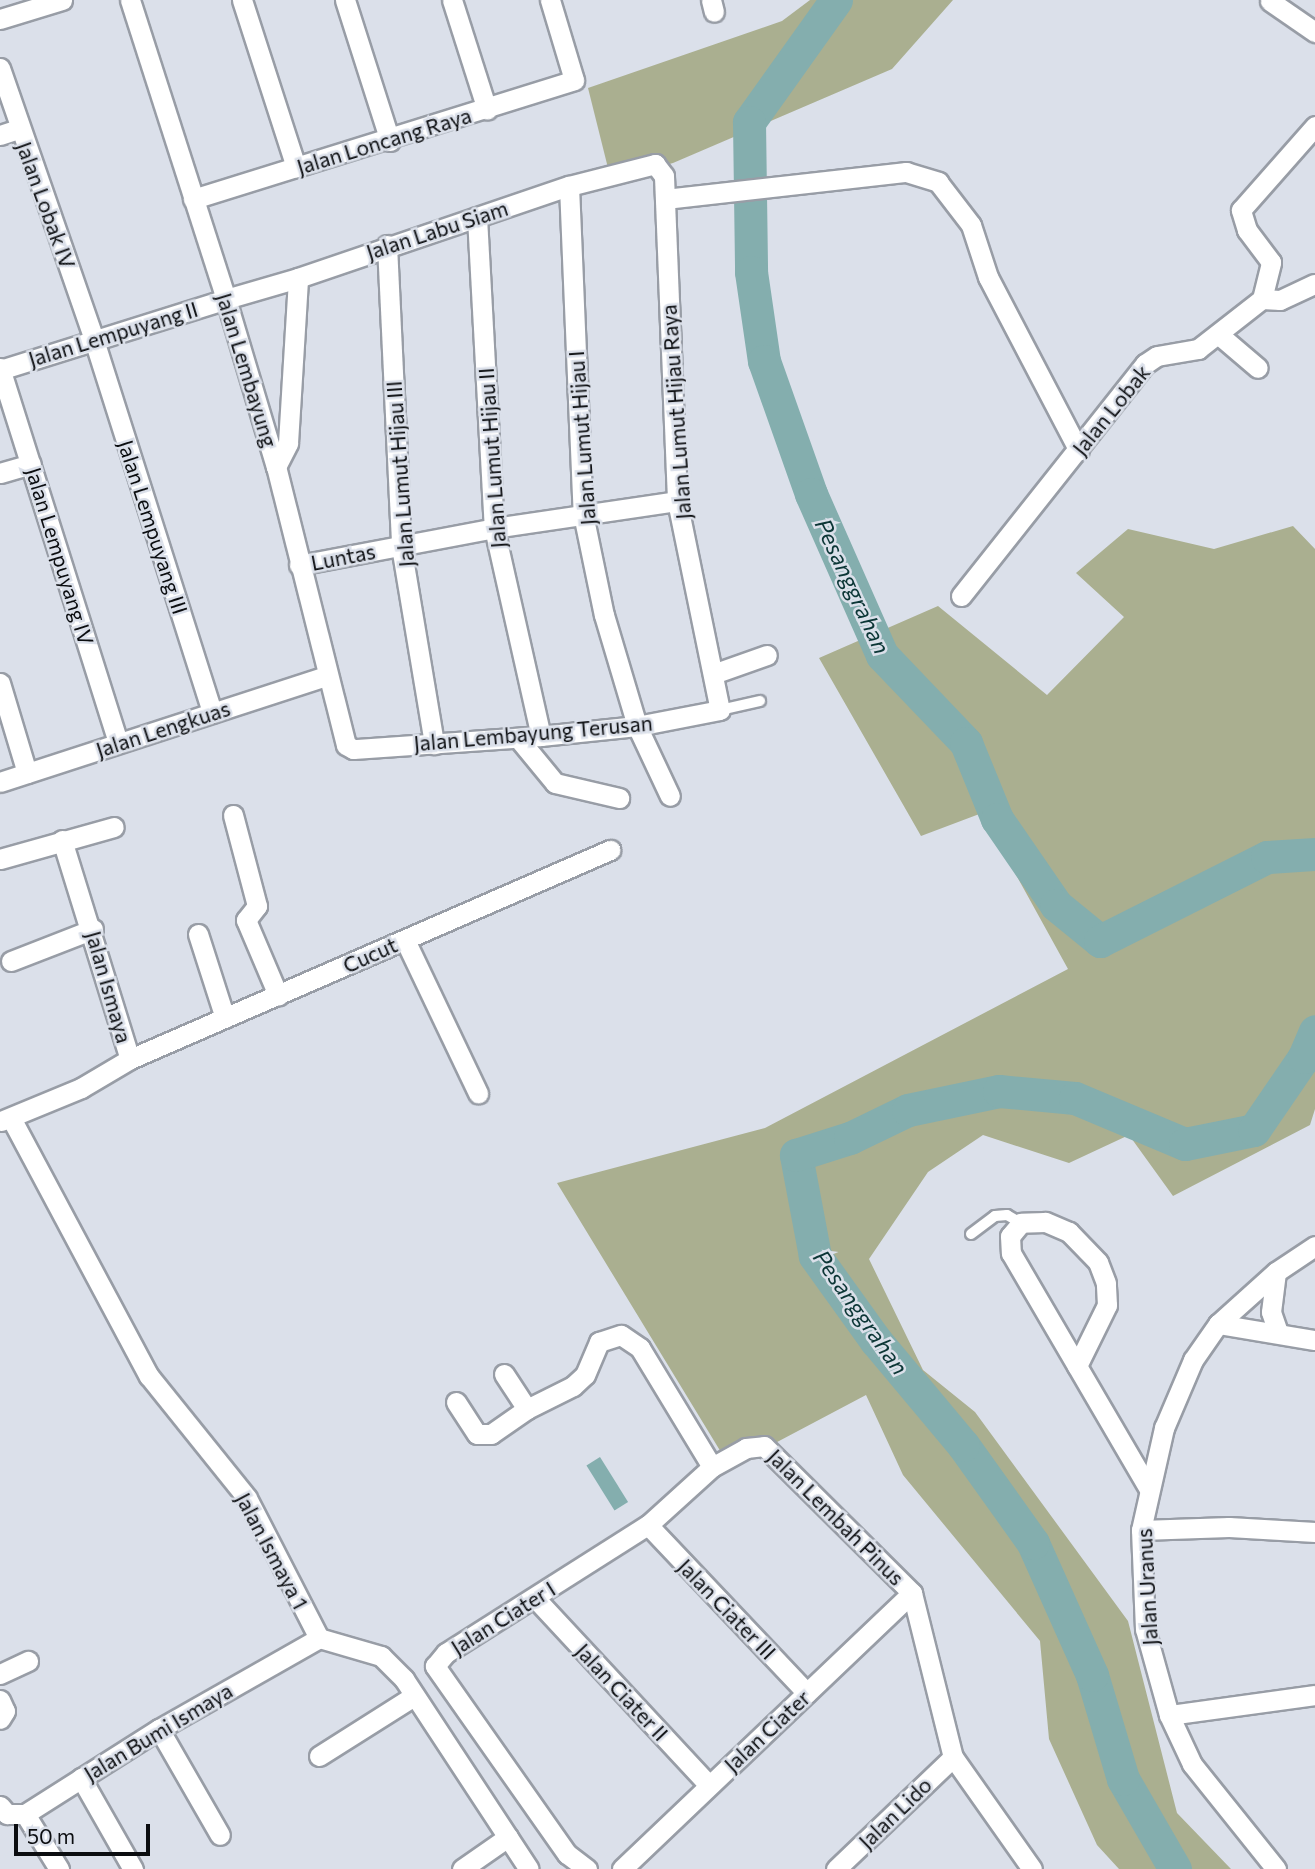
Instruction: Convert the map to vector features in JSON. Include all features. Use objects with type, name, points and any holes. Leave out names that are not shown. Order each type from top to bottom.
[{"type":"street","points":[[0,19],[62,0]]},
{"type":"street","name":"Jalan Lembayung","points":[[130,0],[226,299],[276,467],[326,677],[346,746]]},
{"type":"street","points":[[242,0],[296,167]]},
{"type":"street","points":[[345,0],[390,141]]},
{"type":"street","points":[[452,0],[487,110]]},
{"type":"street","name":"Jalan Loncang Raya","points":[[193,200],[390,141],[574,80],[550,0]]},
{"type":"street","points":[[1270,1],[1315,32]]},
{"type":"street","name":"Jalan Lobak IV","points":[[0,68],[9,132],[94,340]]},
{"type":"street","points":[[1315,126],[1241,210],[1247,230],[1271,262],[1262,299],[1280,300],[1315,284]]},
{"type":"street","name":"Jalan Labu Siam","points":[[226,299],[298,278],[387,245],[569,186],[648,163]]},
{"type":"street","name":"Jalan Lumut Hijau Raya","points":[[648,163],[663,172],[677,501],[720,710]]},
{"type":"street","points":[[665,198],[906,173],[938,182],[971,225],[988,277],[1079,451]]},
{"type":"street","name":"Jalan Lumut Hijau I","points":[[569,186],[583,514],[604,615],[637,726],[670,796]]},
{"type":"street","name":"Jalan Lumut Hijau II","points":[[477,217],[494,528],[541,736]]},
{"type":"street","name":"Jalan Lumut Hijau III","points":[[387,245],[401,546],[434,744]]},
{"type":"street","points":[[276,467],[288,443],[298,278]]},
{"type":"street","name":"Jalan Lempuyang II","points":[[0,369],[226,299]]},
{"type":"street","name":"Jalan Lobak","points":[[961,596],[1079,451],[1145,364],[1157,356],[1198,349],[1262,299]]},
{"type":"street","points":[[1218,334],[1258,368]]},
{"type":"street","name":"Jalan Lempuyang III","points":[[94,340],[212,713]]},
{"type":"street","name":"Jalan Lempuyang IV","points":[[0,369],[118,743]]},
{"type":"street","points":[[0,473],[31,464]]},
{"type":"street","name":"Luntas","points":[[299,565],[494,528],[677,501]]},
{"type":"street","points":[[713,674],[767,655]]},
{"type":"street","name":"Jalan Lengkuas","points":[[0,782],[326,677]]},
{"type":"street","points":[[0,683],[27,773]]},
{"type":"street","name":"Jalan Lembayung Terusan","points":[[346,746],[434,744],[541,736],[637,726],[720,710]]},
{"type":"street","points":[[519,738],[555,783],[619,798]]},
{"type":"street","points":[[233,815],[257,906],[246,920],[278,995]]},
{"type":"street","points":[[0,859],[114,827]]},
{"type":"street","name":"Jalan Ismaya","points":[[6,1120],[81,1088],[130,1059],[93,929],[62,840]]},
{"type":"street","name":"Cucut","points":[[130,1059],[610,850]]},
{"type":"street","points":[[11,961],[93,929]]},
{"type":"street","points":[[198,934],[225,1018]]},
{"type":"street","points":[[405,940],[478,1093]]},
{"type":"street","name":"Jalan Ismaya 1","points":[[6,1120],[149,1376],[247,1498],[318,1638]]},
{"type":"street","points":[[1077,1366],[1107,1305],[1106,1283],[1098,1262],[1069,1232],[1045,1222],[1021,1223],[1010,1236],[1011,1253],[1077,1366],[1149,1489]]},
{"type":"street","name":"Jalan Uranus","points":[[1276,1869],[1192,1764],[1169,1716],[1145,1629],[1141,1530],[1169,1415],[1194,1360],[1218,1324],[1276,1272],[1315,1246]]},
{"type":"street","points":[[1276,1272],[1271,1312],[1278,1332]]},
{"type":"street","points":[[1218,1324],[1315,1340]]},
{"type":"street","points":[[456,1402],[477,1434],[491,1434],[527,1409],[573,1386],[585,1376],[599,1342],[621,1335],[640,1348],[712,1467]]},
{"type":"street","points":[[504,1374],[527,1409]]},
{"type":"street","name":"Jalan Lembah Pinus","points":[[746,1448],[764,1446],[912,1592],[953,1757],[1032,1869]]},
{"type":"street","name":"Jalan Ciater I","points":[[587,1869],[567,1854],[435,1666],[446,1653],[648,1525],[712,1467],[746,1448]]},
{"type":"street","name":"Jalan Ciater III","points":[[648,1525],[807,1693]]},
{"type":"street","points":[[1141,1530],[1230,1527],[1315,1532]]},
{"type":"street","name":"Jalan Ciater","points":[[622,1869],[912,1592]]},
{"type":"street","name":"Jalan Ciater II","points":[[535,1598],[709,1785]]},
{"type":"street","points":[[318,1638],[381,1656],[414,1696],[530,1869]]},
{"type":"street","name":"Jalan Bumi Ismaya","points":[[25,1814],[159,1729],[318,1638]]},
{"type":"street","points":[[0,1674],[28,1661]]},
{"type":"street","points":[[1169,1716],[1315,1695]]},
{"type":"street","points":[[319,1756],[414,1696]]},
{"type":"street","points":[[0,1700],[5,1711],[0,1719]]},
{"type":"street","points":[[159,1729],[220,1835]]},
{"type":"street","name":"Jalan Lido","points":[[836,1869],[953,1757]]},
{"type":"street","points":[[81,1778],[133,1869]]},
{"type":"street","points":[[0,1806],[7,1814],[25,1814],[59,1869]]},
{"type":"street","points":[[462,1869],[508,1837]]},
{"type":"lane","points":[[720,710],[760,701]]},
{"type":"lane","points":[[971,1234],[996,1216],[1007,1215],[1021,1223]]},
{"type":"shaded area","points":[[810,0],[953,0],[892,69],[673,163],[611,180],[588,88],[782,21]]},
{"type":"shaded area","points":[[1293,526],[1315,549],[1315,1109],[1310,1125],[1173,1196],[1129,1135],[1069,1163],[983,1135],[928,1172],[869,1259],[923,1370],[975,1412],[1128,1621],[1177,1813],[1231,1869],[1119,1869],[1097,1845],[1049,1739],[1040,1641],[903,1475],[866,1395],[730,1467],[557,1183],[765,1128],[1068,969],[982,813],[921,836],[819,658],[938,606],[1047,695],[1124,617],[1076,573],[1128,529],[1214,549]]},
{"type":"shaded area","points":[[600,1457],[628,1502],[615,1510],[586,1465]]},
{"type":"waterway","name":"Pesanggrahan","points":[[836,0],[749,122],[751,272],[764,361],[811,494],[882,655],[966,743],[997,819],[1056,905],[1100,941],[1267,857],[1315,854]]},
{"type":"waterway","name":"Pesanggrahan","points":[[1175,1869],[1123,1779],[1092,1675],[1033,1543],[963,1445],[876,1341],[815,1256],[796,1155],[850,1138],[908,1110],[999,1091],[1075,1098],[1185,1144],[1254,1130],[1304,1057],[1315,1031]]}]
